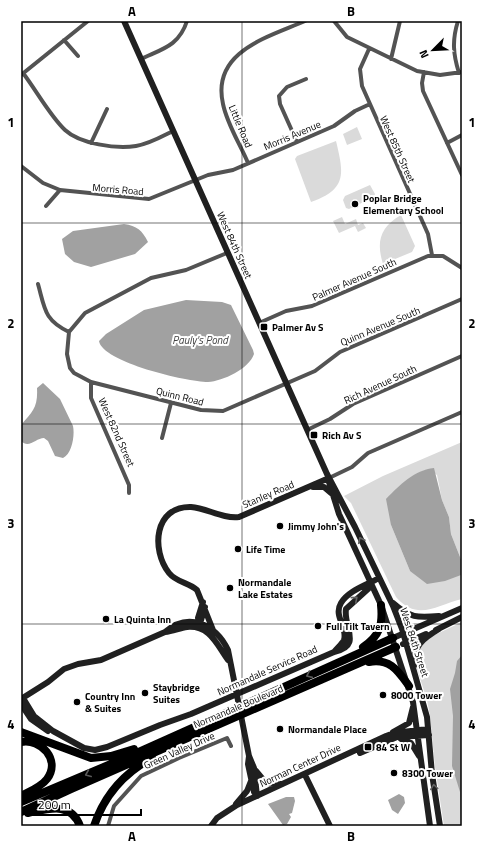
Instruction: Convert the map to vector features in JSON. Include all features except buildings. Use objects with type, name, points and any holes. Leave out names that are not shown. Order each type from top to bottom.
[{"type":"highway","points":[[344,659],[370,642],[379,632],[382,618],[381,605]]},
{"type":"highway","name":"Normandale Boulevard","points":[[21,802],[393,638]]},
{"type":"highway","name":"Normandale Boulevard","points":[[21,813],[70,789],[396,647]]},
{"type":"highway","points":[[357,665],[375,661],[386,662],[398,671],[409,686]]},
{"type":"highway","points":[[21,732],[82,755],[99,758],[123,753],[174,735]]},
{"type":"highway","points":[[94,826],[106,798],[123,779],[147,761],[201,733]]},
{"type":"highway","points":[[21,742],[32,742],[41,745],[47,751],[51,764],[47,779],[37,787],[21,796]]},
{"type":"highway","points":[[21,813],[59,808],[71,813],[80,826]]},
{"type":"street","points":[[88,21],[22,74],[61,126],[73,136],[91,143],[135,146],[173,131]]},
{"type":"street","name":"West 84th Street","points":[[124,21],[329,478],[332,494],[344,525],[372,582],[381,605],[409,686],[413,702],[419,733],[430,826]]},
{"type":"street","points":[[141,59],[174,43],[183,33],[187,21]]},
{"type":"street","name":"Little Road","points":[[248,163],[223,104],[221,86],[227,69],[231,61],[244,48],[305,21]]},
{"type":"street","points":[[334,21],[347,37],[370,49],[424,72],[440,75],[460,72],[453,50],[454,36],[458,21]]},
{"type":"street","points":[[391,59],[400,21]]},
{"type":"street","points":[[64,40],[78,56]]},
{"type":"street","name":"West 85th Street","points":[[370,49],[360,75],[362,86],[428,234],[432,255]]},
{"type":"street","points":[[424,72],[422,83],[423,90],[462,174]]},
{"type":"street","points":[[297,142],[280,104],[279,96],[283,89],[306,79]]},
{"type":"street","name":"Morris Avenue","points":[[195,180],[214,173],[227,172],[334,126],[355,111],[370,104]]},
{"type":"street","points":[[91,143],[107,109]]},
{"type":"street","points":[[448,143],[462,135]]},
{"type":"street","points":[[21,166],[43,183],[60,190],[46,206]]},
{"type":"street","name":"Morris Road","points":[[60,190],[150,199],[195,180]]},
{"type":"street","points":[[91,382],[80,377],[70,368],[67,354],[69,332],[85,313],[159,275],[186,270],[228,253]]},
{"type":"street","points":[[432,255],[448,258],[462,268]]},
{"type":"street","name":"Palmer Avenue South","points":[[259,323],[286,311],[312,306],[423,257],[432,255]]},
{"type":"street","points":[[38,284],[48,317],[56,326],[69,332]]},
{"type":"street","name":"Quinn Avenue South","points":[[286,384],[319,369],[340,352],[462,299]]},
{"type":"street","name":"Rich Avenue South","points":[[307,430],[336,416],[353,404],[462,356]]},
{"type":"street","name":"Quinn Road","points":[[91,382],[209,412],[224,411],[286,384]]},
{"type":"street","name":"West 82nd Street","points":[[91,382],[91,398],[129,485],[130,493]]},
{"type":"street","points":[[162,438],[171,403]]},
{"type":"street","points":[[329,478],[352,467],[368,453],[462,412]]},
{"type":"street","name":"West 84th Street","points":[[329,478],[332,481],[390,600],[402,633],[420,690],[428,732],[440,826]]},
{"type":"street","name":"Stanley Road","points":[[204,604],[197,590],[176,579],[169,573],[158,548],[157,536],[161,525],[167,518],[183,508],[197,508],[226,516],[239,517],[329,478]]},
{"type":"street","points":[[307,488],[324,487],[332,494]]},
{"type":"street","points":[[372,582],[379,578]]},
{"type":"street","name":"Normandale Service Road","points":[[22,701],[34,716],[53,731],[84,748],[95,750],[102,749],[191,714],[346,647],[350,639],[350,629],[346,617],[346,609],[368,589],[372,582]]},
{"type":"street","points":[[390,600],[412,616],[422,618],[446,615]]},
{"type":"street","points":[[204,604],[198,616],[199,626],[213,637],[229,663]]},
{"type":"street","points":[[204,604],[213,630],[225,644],[249,756],[254,768],[259,777],[266,783],[286,783]]},
{"type":"street","name":"Normandale Boulevard","points":[[393,638],[462,608]]},
{"type":"street","name":"Normandale Boulevard","points":[[396,647],[439,629],[462,617]]},
{"type":"street","points":[[22,701],[64,669],[78,664],[101,660],[165,632],[173,625],[179,623],[213,630]]},
{"type":"street","points":[[420,690],[414,659],[415,652],[423,639],[439,629]]},
{"type":"street","points":[[386,736],[409,722],[413,702]]},
{"type":"street","name":"Norman Center Drive","points":[[234,807],[386,736],[428,732]]},
{"type":"street","name":"Norman Center Drive","points":[[352,752],[356,754],[397,738],[419,733]]},
{"type":"street","name":"Green Valley Drive","points":[[108,826],[114,806],[147,772],[227,738],[231,746]]},
{"type":"street","points":[[397,738],[411,743],[421,760]]},
{"type":"street","points":[[249,756],[248,764],[254,791],[257,796]]},
{"type":"street","points":[[254,768],[257,796]]},
{"type":"street","points":[[305,774],[330,826]]},
{"type":"street","points":[[211,826],[217,818],[234,807],[247,791],[251,779]]},
{"type":"shaded area","points":[[357,127],[362,139],[347,145],[343,134]]},
{"type":"shaded area","points":[[336,141],[341,163],[340,179],[337,186],[331,192],[311,202],[295,159],[297,156]]},
{"type":"shaded area","points":[[370,185],[375,194],[374,197],[349,209],[346,208],[343,200],[345,196]]},
{"type":"shaded area","points":[[401,215],[415,246],[412,252],[383,264],[380,242],[384,230]]},
{"type":"shaded area","points":[[342,217],[345,224],[356,219],[358,225],[363,223],[366,228],[358,232],[355,226],[339,233],[333,221]]},
{"type":"shaded area","points":[[462,442],[462,562],[451,534],[449,517],[442,500],[437,475],[428,469],[416,474],[401,485],[391,525],[410,571],[461,575],[462,566],[462,599],[428,610],[412,609],[404,605],[396,597],[351,503],[344,496],[383,476]]},
{"type":"shaded area","points":[[462,622],[462,826],[444,826],[435,767],[430,716],[427,700],[416,666],[416,654],[424,640]]},
{"type":"water","points":[[124,224],[139,229],[144,234],[148,242],[135,254],[91,267],[74,262],[65,254],[62,239],[73,231]]},
{"type":"water","name":"Pauly's Pond","points":[[186,300],[222,302],[231,305],[253,350],[254,354],[247,365],[228,377],[214,381],[208,382],[183,379],[165,375],[129,363],[114,356],[104,349],[99,341],[106,334],[144,310]]},
{"type":"water","points":[[43,383],[60,399],[73,426],[74,434],[71,448],[69,453],[63,458],[55,456],[48,441],[44,438],[30,444],[21,441],[21,425],[34,408],[37,400],[37,388]]},
{"type":"water","points":[[434,468],[442,500],[449,517],[451,534],[462,562],[461,575],[445,581],[427,584],[410,571],[391,525],[386,499],[414,475],[427,469]]},
{"type":"water","points":[[462,655],[461,826],[460,792],[452,766],[453,716],[450,689],[457,661]]},
{"type":"water","points":[[399,794],[404,797],[405,803],[398,814],[392,810],[388,800]]},
{"type":"water","points":[[286,797],[294,797],[295,801],[292,813],[289,814],[291,817],[287,824],[283,825],[268,804]]},
{"type":"place","name":"Poplar Bridge Elementary School","points":[[355,204]]},
{"type":"place","name":"Palmer Av S","points":[[264,327]]},
{"type":"place","name":"Rich Av S","points":[[314,435]]},
{"type":"place","name":"Jimmy John's","points":[[280,526]]},
{"type":"place","name":"Life Time","points":[[238,549]]},
{"type":"place","name":"Normandale Lake Estates","points":[[230,588]]},
{"type":"place","name":"La Quinta Inn","points":[[106,619]]},
{"type":"place","name":"Full Tilt Tavern","points":[[318,626]]},
{"type":"place","name":"Staybridge Suites","points":[[145,693]]},
{"type":"place","name":"8000 Tower","points":[[383,695]]},
{"type":"place","name":"Country Inn & Suites","points":[[77,702]]},
{"type":"place","name":"Normandale Place","points":[[280,729]]},
{"type":"place","name":"84 St W","points":[[368,747]]},
{"type":"place","name":"8300 Tower","points":[[394,773]]}]
